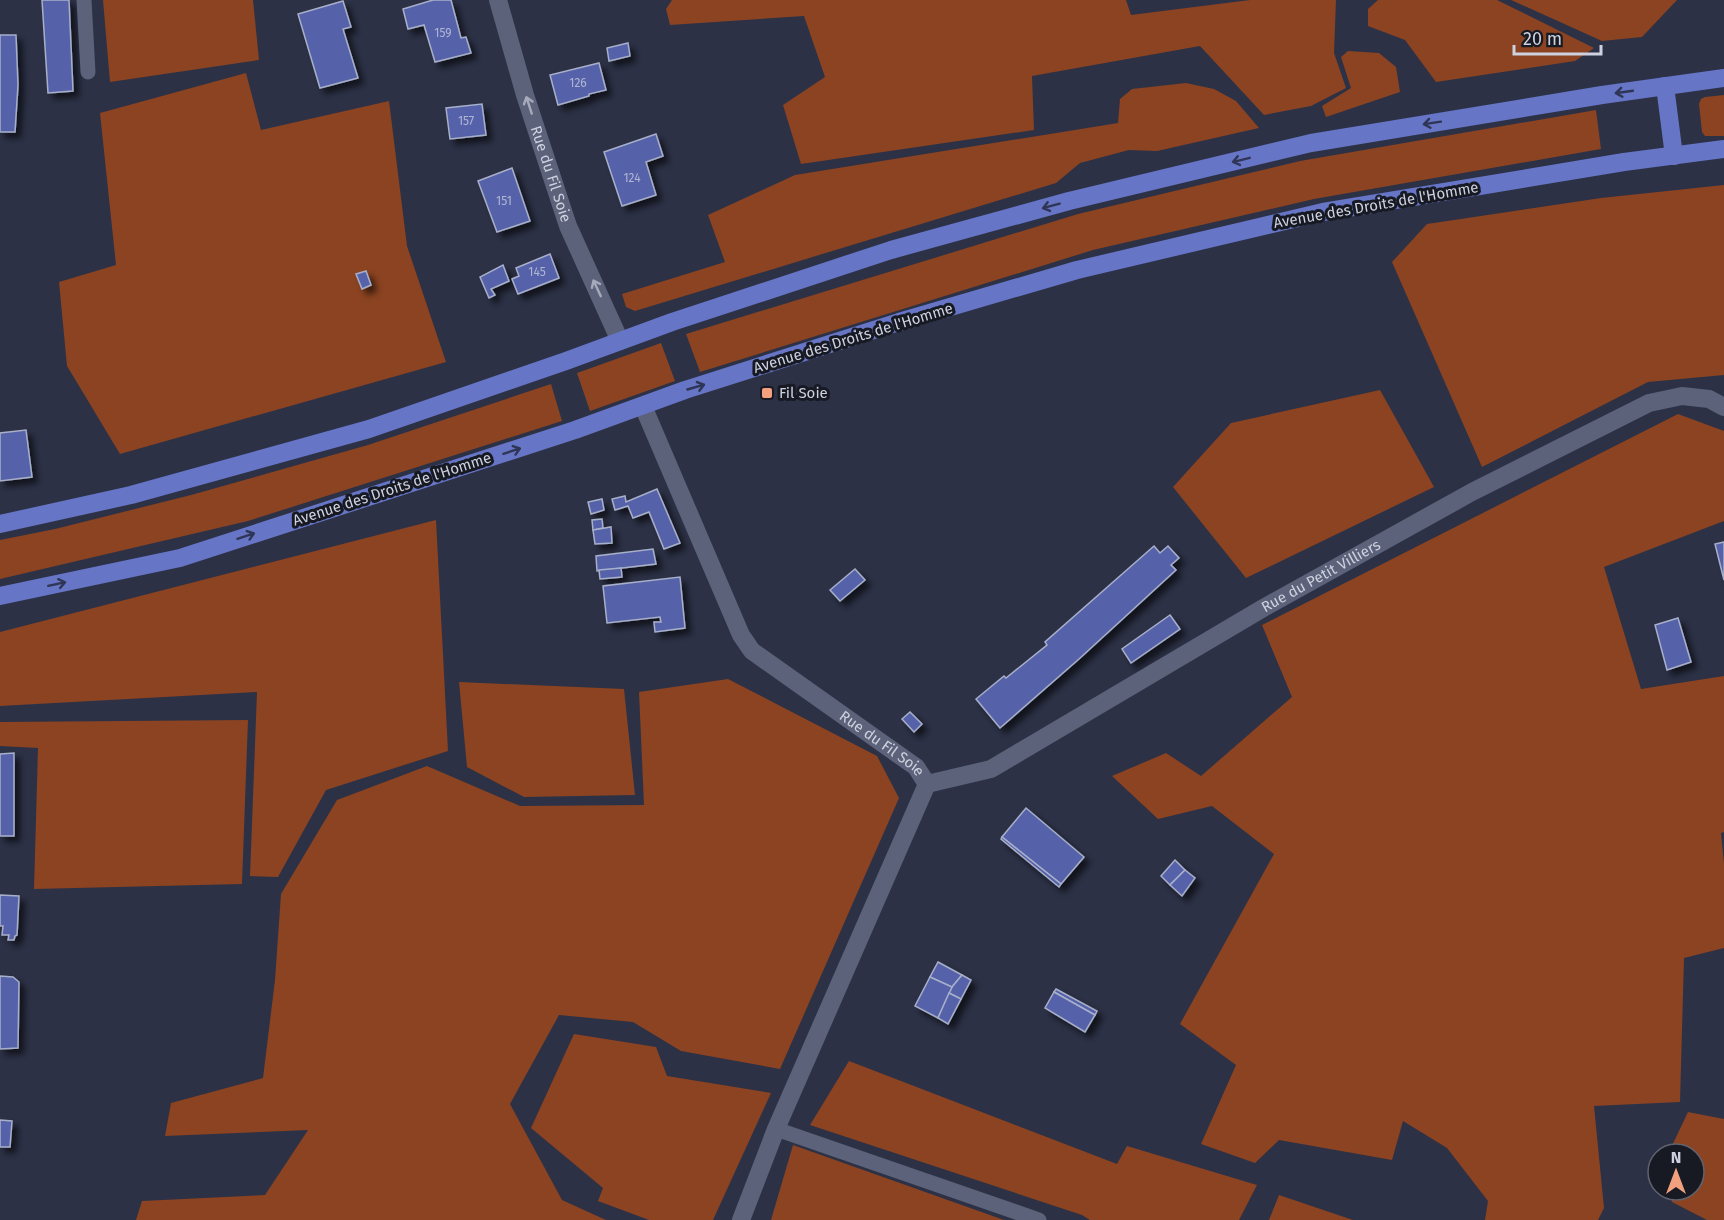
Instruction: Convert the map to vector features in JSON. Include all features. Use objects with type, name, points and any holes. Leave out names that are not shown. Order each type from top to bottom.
[{"type":"main road","points":[[0,524],[130,495],[369,429],[672,322],[891,250],[1081,198],[1311,143],[1602,95],[1724,78]]},
{"type":"main road","points":[[1665,86],[1674,156]]},
{"type":"main road","name":"Avenue des Droits de l'Homme","points":[[0,596],[180,558],[564,434],[685,390],[899,322],[1077,270],[1323,212],[1624,162],[1724,149]]},
{"type":"street","name":"Rue du Fil Soie","points":[[498,0],[525,94],[568,226],[620,341]]},
{"type":"street","name":"Rue du Petit Villiers","points":[[927,784],[991,769],[1275,601],[1472,492],[1649,403],[1682,396],[1709,399],[1724,407]]},
{"type":"street","name":"Rue du Fil Soie","points":[[643,406],[741,635],[752,651],[916,767],[927,784],[776,1130],[741,1220]]},
{"type":"lane","points":[[84,0],[88,72]]},
{"type":"lane","points":[[776,1130],[1039,1220]]},
{"type":"shaded area","points":[[103,0],[253,0],[259,60],[110,82]]},
{"type":"shaded area","points":[[672,0],[1126,0],[1131,15],[1250,0],[1336,0],[1334,53],[1346,88],[1311,106],[1264,115],[1200,46],[1032,76],[1034,130],[801,164],[783,105],[825,77],[804,16],[670,25],[666,9]]},
{"type":"shaded area","points":[[1378,0],[1497,0],[1594,48],[1575,61],[1436,82],[1405,40],[1368,26],[1368,9]]},
{"type":"shaded area","points":[[1511,0],[1677,0],[1642,37],[1602,41]]},
{"type":"shaded area","points":[[1348,51],[1379,53],[1396,67],[1400,92],[1326,117],[1322,106],[1351,88],[1341,57]]},
{"type":"shaded area","points":[[246,73],[261,130],[389,101],[407,246],[446,362],[120,454],[67,366],[59,282],[116,265],[100,113]]},
{"type":"shaded area","points":[[1186,83],[1214,89],[1236,101],[1259,128],[1157,151],[1129,150],[1080,163],[1056,183],[635,311],[626,307],[622,294],[725,262],[708,215],[795,175],[1118,123],[1120,99],[1132,89]]},
{"type":"shaded area","points":[[1724,95],[1724,136],[1705,136],[1702,132],[1699,104],[1701,99]]},
{"type":"shaded area","points":[[1596,110],[1601,149],[1314,199],[1093,250],[700,372],[686,334],[1078,214],[1300,161]]},
{"type":"shaded area","points":[[1724,185],[1724,375],[1648,382],[1482,467],[1392,262],[1427,224],[1601,198]]},
{"type":"shaded area","points":[[661,343],[675,381],[590,411],[577,373]]},
{"type":"shaded area","points":[[551,384],[562,421],[248,521],[0,579],[0,540],[55,529],[191,495],[368,445]]},
{"type":"shaded area","points":[[1380,390],[1434,487],[1246,578],[1173,487],[1231,423]]},
{"type":"shaded area","points":[[1678,414],[1724,431],[1724,521],[1604,567],[1641,689],[1724,676],[1724,832],[1721,833],[1724,864],[1724,948],[1684,958],[1680,1102],[1594,1106],[1604,1208],[1598,1220],[1485,1220],[1488,1201],[1447,1148],[1403,1121],[1392,1160],[1279,1140],[1255,1163],[1201,1144],[1236,1065],[1180,1024],[1274,854],[1212,806],[1158,819],[1112,776],[1166,753],[1201,776],[1292,697],[1262,625]]},
{"type":"shaded area","points":[[436,520],[448,751],[326,790],[278,877],[250,876],[257,692],[0,706],[0,632]]},
{"type":"shaded area","points":[[728,679],[877,756],[899,798],[780,1069],[681,1051],[633,1022],[559,1015],[510,1104],[562,1200],[606,1220],[136,1220],[142,1201],[265,1195],[308,1130],[165,1136],[171,1103],[263,1078],[275,980],[281,894],[337,800],[427,766],[520,806],[644,805],[639,692]]},
{"type":"shaded area","points":[[459,682],[624,689],[635,795],[524,797],[467,767]]},
{"type":"shaded area","points":[[248,720],[242,884],[34,889],[38,748],[0,746],[0,722]]},
{"type":"shaded area","points":[[574,1034],[656,1047],[667,1076],[771,1093],[713,1220],[649,1220],[598,1201],[603,1188],[531,1128]]},
{"type":"shaded area","points":[[849,1061],[1117,1164],[1127,1146],[1257,1185],[1239,1220],[1090,1220],[1082,1215],[810,1125]]},
{"type":"shaded area","points":[[1688,1112],[1724,1119],[1724,1220],[1707,1220],[1672,1202],[1706,1202],[1706,1142],[1674,1142]]},
{"type":"shaded area","points":[[793,1145],[1004,1220],[771,1220]]},
{"type":"shaded area","points":[[1279,1195],[1353,1220],[1269,1220]]},
{"type":"building","points":[[42,0],[69,0],[73,91],[48,93]]},
{"type":"building","points":[[433,0],[451,0],[461,38],[466,37],[471,53],[435,62],[424,25],[408,29],[403,9]]},
{"type":"building","points":[[343,1],[351,27],[343,29],[358,78],[320,88],[298,14]]},
{"type":"building","points":[[0,35],[16,35],[18,85],[15,132],[0,132]]},
{"type":"building","points":[[628,43],[630,56],[609,61],[607,48]]},
{"type":"building","points":[[599,63],[606,90],[558,105],[550,75]]},
{"type":"building","points":[[482,104],[486,135],[450,139],[446,108]]},
{"type":"building","points":[[656,134],[663,156],[646,162],[656,195],[622,206],[604,152]]},
{"type":"building","points":[[512,168],[530,221],[497,232],[478,181]]},
{"type":"building","points":[[550,254],[559,278],[518,294],[512,279],[519,276],[516,268]]},
{"type":"building","points":[[503,265],[509,281],[491,289],[495,295],[489,298],[480,277]]},
{"type":"building","points":[[366,271],[371,285],[362,289],[356,274]]},
{"type":"building","points":[[26,430],[32,477],[0,481],[0,433]]},
{"type":"building","points":[[657,489],[680,543],[664,549],[649,512],[633,518],[628,506],[615,510],[612,499],[625,496],[626,502]]},
{"type":"building","points":[[602,499],[604,510],[591,514],[588,502]]},
{"type":"building","points":[[602,519],[603,528],[593,530],[592,520]]},
{"type":"building","points":[[611,527],[612,543],[595,544],[593,530]]},
{"type":"building","points":[[1724,542],[1724,580],[1715,544]]},
{"type":"building","points":[[1154,546],[1160,553],[1168,546],[1179,558],[1171,565],[1176,570],[1000,728],[976,699],[1047,645],[1045,642]]},
{"type":"building","points":[[653,549],[656,564],[597,571],[596,556]]},
{"type":"building","points":[[621,568],[622,577],[600,579],[599,570]]},
{"type":"building","points":[[855,569],[865,580],[840,601],[830,590]]},
{"type":"building","points":[[680,577],[685,628],[655,632],[654,622],[661,622],[660,617],[607,623],[603,586]]},
{"type":"building","points":[[1170,615],[1180,629],[1131,663],[1122,649]]},
{"type":"building","points":[[1678,618],[1691,662],[1667,670],[1655,625]]},
{"type":"building","points":[[910,712],[922,724],[914,732],[902,719]]},
{"type":"building","points":[[14,753],[14,836],[0,836],[0,754]]},
{"type":"building","points":[[1026,808],[1084,857],[1061,884],[1002,837]]},
{"type":"building","points":[[1002,837],[1061,884],[1059,887],[1001,839]]},
{"type":"building","points":[[1175,860],[1185,870],[1170,885],[1161,876]]},
{"type":"building","points":[[1185,870],[1195,878],[1182,896],[1170,885]]},
{"type":"building","points":[[0,895],[19,896],[17,935],[14,940],[8,940],[9,935],[2,935]]},
{"type":"building","points":[[938,962],[962,975],[952,987],[930,977]]},
{"type":"building","points":[[962,975],[971,980],[961,999],[949,993]]},
{"type":"building","points":[[0,976],[13,977],[19,982],[18,1048],[0,1049]]},
{"type":"building","points":[[930,977],[952,987],[938,1018],[915,1006]]},
{"type":"building","points":[[1056,989],[1097,1011],[1095,1015],[1054,992]]},
{"type":"building","points":[[1054,992],[1095,1015],[1085,1032],[1045,1008]]},
{"type":"building","points":[[949,993],[961,999],[948,1024],[938,1018]]},
{"type":"building","points":[[0,1120],[12,1121],[10,1147],[0,1147]]},
{"type":"place","name":"Fil Soie","points":[[767,393]]}]
